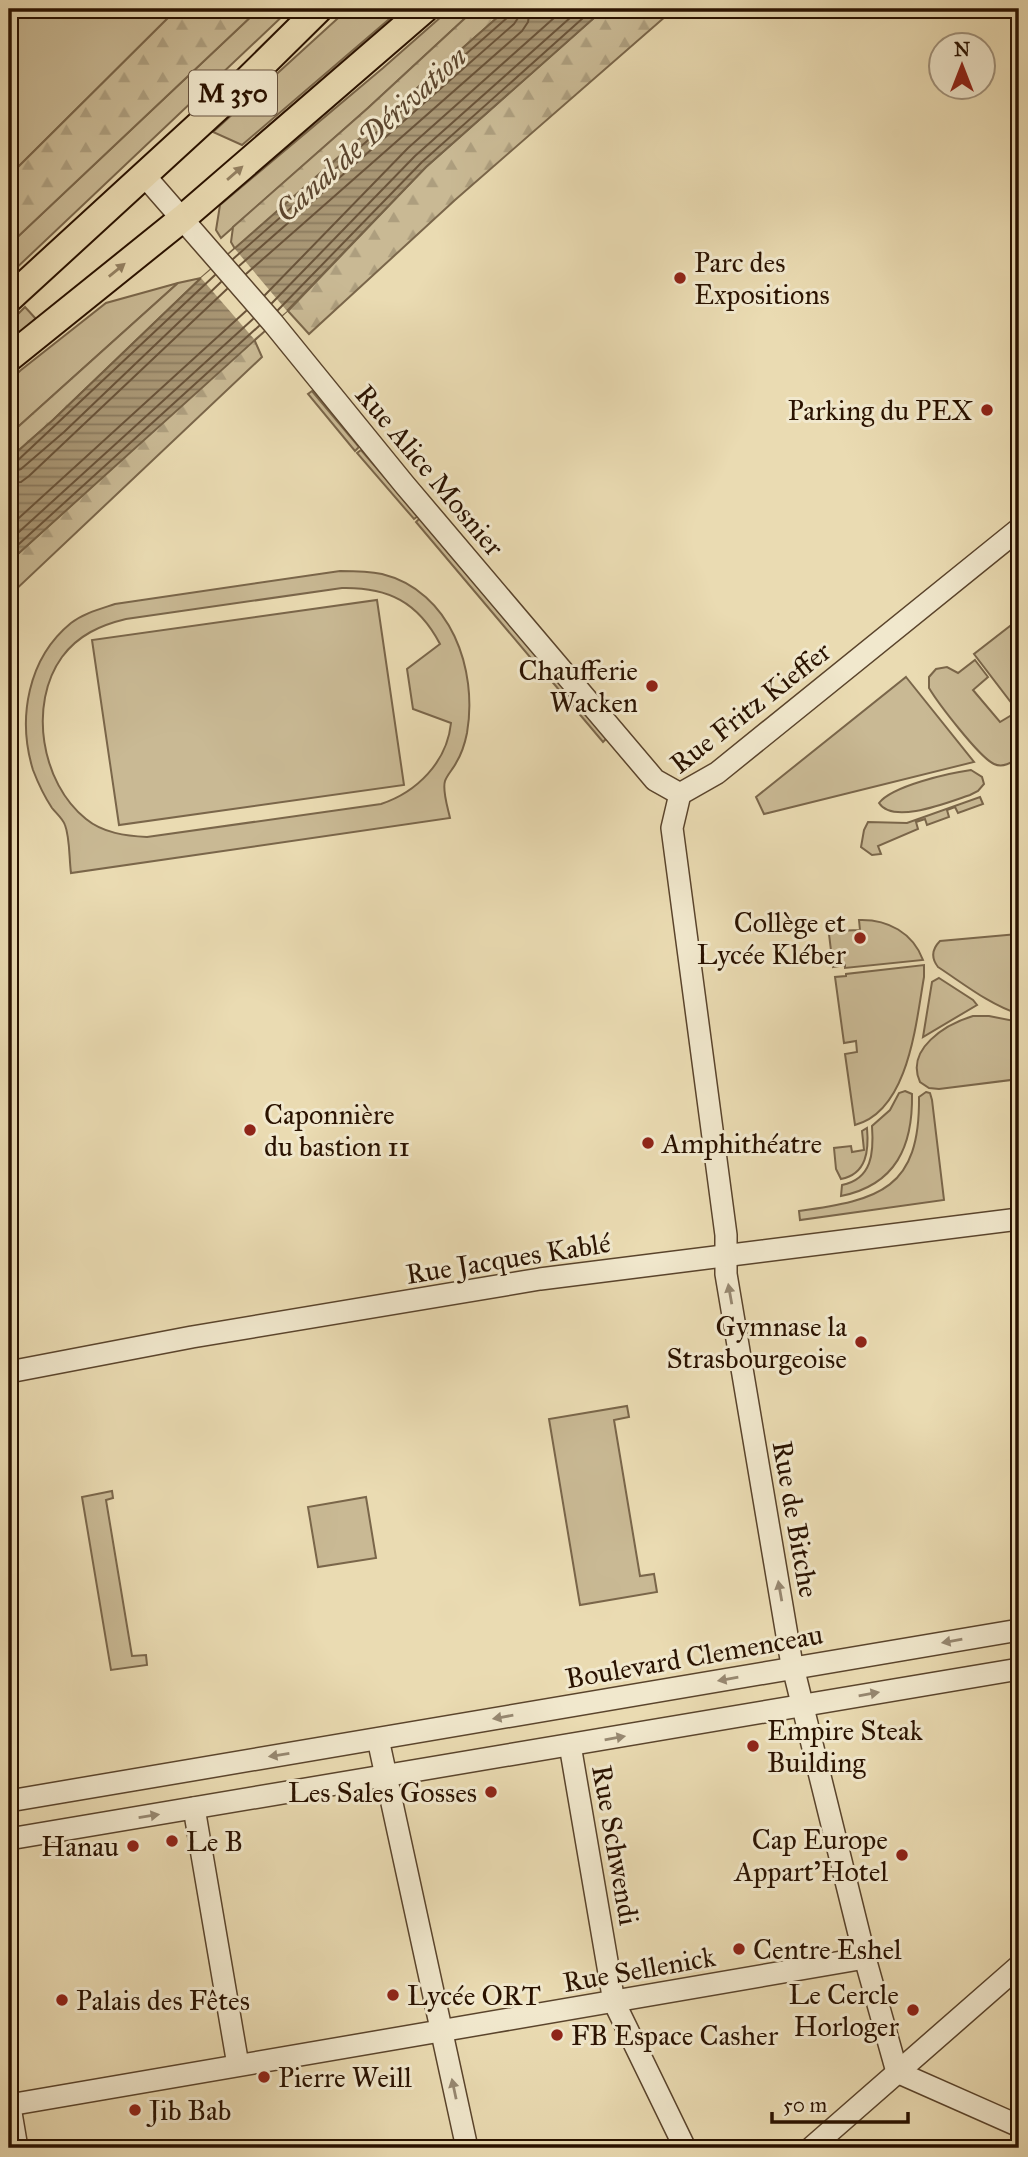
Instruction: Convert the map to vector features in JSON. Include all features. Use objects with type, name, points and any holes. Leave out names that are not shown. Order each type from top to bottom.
[{"type":"main road","name":"M 350","points":[[9,299],[238,89],[319,9]]},
{"type":"main road","name":"M 350","points":[[9,358],[183,218],[425,9]]},
{"type":"street","name":"Rue Alice Mosnier","points":[[143,174],[220,261],[404,484],[655,780],[680,794]]},
{"type":"street","name":"Rue Fritz Kieffer","points":[[726,1256],[726,1234],[672,828],[680,794],[717,773],[1019,529]]},
{"type":"street","name":"Rue Jacques Kablé","points":[[9,1372],[192,1337],[540,1279],[1019,1219]]},
{"type":"street","name":"Rue de Bitche","points":[[726,1256],[728,1285],[801,1706],[897,2072]]},
{"type":"street","name":"Boulevard Clemenceau","points":[[9,1801],[1019,1630]]},
{"type":"street","points":[[9,1839],[1019,1669]]},
{"type":"street","points":[[378,1739],[467,2148]]},
{"type":"street","name":"Rue Schwendi","points":[[570,1745],[614,2002],[685,2148]]},
{"type":"street","points":[[194,1808],[238,2065]]},
{"type":"street","name":"Rue Sellenick","points":[[9,2103],[865,1958]]},
{"type":"street","points":[[810,2148],[1019,1966]]},
{"type":"street","points":[[897,2072],[1019,2126]]},
{"type":"street","points":[[9,2103],[17,2148]]},
{"type":"green space","points":[[9,9],[177,9],[9,176]]},
{"type":"green space","points":[[177,9],[259,9],[9,245],[9,176]]},
{"type":"green space","points":[[259,9],[290,9],[9,275],[9,245]]},
{"type":"green space","points":[[348,9],[401,9],[242,145],[213,132]]},
{"type":"green space","points":[[450,9],[475,9],[221,238],[216,230],[220,205]]},
{"type":"green space","points":[[475,9],[507,9],[235,249],[231,242],[233,227]]},
{"type":"green space","points":[[604,9],[674,9],[455,200],[309,334],[288,311],[426,167]]},
{"type":"green space","points":[[201,278],[9,459],[9,435],[178,283]]},
{"type":"green space","points":[[178,283],[9,435],[9,381],[21,370],[106,303]]},
{"type":"green space","points":[[25,307],[36,319],[9,342],[9,323]]},
{"type":"green space","points":[[254,339],[262,357],[9,596],[9,562]]},
{"type":"green space","points":[[312,391],[359,447],[355,451],[308,394]]},
{"type":"green space","points":[[361,450],[418,516],[414,519],[357,453]]},
{"type":"green space","points":[[420,518],[539,659],[535,663],[416,522]]},
{"type":"green space","points":[[340,571],[377,573],[406,583],[426,597],[442,615],[463,659],[468,684],[466,737],[460,756],[444,785],[450,818],[71,873],[65,825],[41,789],[28,750],[26,730],[30,690],[36,671],[56,637],[81,617],[115,604]],"holes":[[[342,588],[374,590],[400,600],[422,617],[440,644],[407,669],[413,709],[451,723],[448,737],[437,763],[407,792],[381,804],[147,837],[123,835],[100,828],[71,804],[58,785],[50,764],[44,742],[43,719],[51,676],[62,657],[75,643],[99,628],[126,619]]]},
{"type":"green space","points":[[377,600],[404,785],[119,825],[92,640]]},
{"type":"green space","points":[[1019,619],[1019,713],[974,654]]},
{"type":"green space","points":[[975,660],[988,677],[973,690],[1000,722],[1015,713],[1019,718],[1019,757],[1007,764],[994,764],[987,759],[969,741],[929,688],[929,677],[936,669],[947,667],[958,673]]},
{"type":"green space","points":[[542,661],[607,738],[603,742],[538,665]]},
{"type":"green space","points":[[906,677],[974,762],[764,814],[756,797]]},
{"type":"green space","points":[[971,770],[982,777],[984,784],[970,795],[908,812],[886,809],[879,803],[908,786]]},
{"type":"green space","points":[[980,797],[983,804],[958,813],[955,807],[947,810],[949,817],[927,825],[925,819],[916,822],[918,829],[878,846],[881,854],[872,855],[861,847],[868,822],[907,823]]},
{"type":"green space","points":[[859,920],[880,922],[906,935],[919,950],[923,960],[833,967],[829,934],[833,931],[860,930]]},
{"type":"green space","points":[[1019,934],[1019,1014],[977,994],[938,967],[933,957],[935,947],[940,941]]},
{"type":"green space","points":[[924,965],[913,1040],[898,1084],[887,1102],[873,1116],[855,1125],[845,1054],[857,1052],[856,1041],[844,1043],[835,977]]},
{"type":"green space","points":[[939,978],[977,1005],[923,1037],[932,982]]},
{"type":"green space","points":[[973,1016],[1019,1022],[1019,1079],[939,1089],[929,1088],[920,1082],[918,1059],[923,1049],[940,1032]]},
{"type":"green space","points":[[905,1091],[912,1094],[911,1113],[909,1130],[897,1160],[888,1173],[875,1183],[860,1191],[841,1196],[842,1185],[860,1177],[869,1163],[872,1126],[890,1110],[899,1093]]},
{"type":"green space","points":[[926,1092],[930,1093],[932,1100],[944,1200],[800,1220],[799,1211],[827,1207],[873,1194],[890,1184],[903,1171],[912,1152],[919,1097]]},
{"type":"green space","points":[[867,1128],[867,1152],[861,1166],[850,1176],[841,1179],[836,1169],[834,1148],[851,1146],[852,1152],[864,1150],[862,1131]]},
{"type":"green space","points":[[627,1406],[629,1417],[614,1420],[640,1576],[654,1574],[657,1592],[580,1605],[549,1419]]},
{"type":"green space","points":[[112,1491],[113,1498],[106,1500],[132,1656],[146,1655],[147,1665],[111,1670],[82,1497]]},
{"type":"green space","points":[[366,1497],[376,1558],[318,1567],[308,1507]]},
{"type":"water","name":"Canal de Dérivation","points":[[507,9],[604,9],[426,167],[287,311],[9,562],[9,459],[201,278]]},
{"type":"pier","points":[[235,249],[287,311],[254,339],[201,278]]},
{"type":"place","name":"Parc des Expositions","points":[[680,278]]},
{"type":"place","name":"Parking du PEX","points":[[987,410]]},
{"type":"place","name":"Chaufferie Wacken","points":[[652,686]]},
{"type":"place","name":"Collège et Lycée Kléber","points":[[860,938]]},
{"type":"place","name":"Caponnière du bastion 11","points":[[250,1130]]},
{"type":"place","name":"Amphithéatre","points":[[648,1143]]},
{"type":"place","name":"Gymnase la Strasbourgeoise","points":[[861,1342]]},
{"type":"place","name":"Empire Steak Building","points":[[753,1746]]},
{"type":"place","name":"Les Sales Gosses","points":[[491,1792]]},
{"type":"place","name":"Le B","points":[[172,1841]]},
{"type":"place","name":"Hanau","points":[[133,1846]]},
{"type":"place","name":"Cap Europe Appart'Hotel","points":[[902,1855]]},
{"type":"place","name":"Centre Eshel","points":[[739,1949]]},
{"type":"place","name":"Lycée ORT","points":[[393,1995]]},
{"type":"place","name":"Palais des Fêtes","points":[[62,2000]]},
{"type":"place","name":"Le Cercle Horloger","points":[[913,2010]]},
{"type":"place","name":"FB Espace Casher","points":[[557,2035]]},
{"type":"place","name":"Pierre Weill","points":[[264,2077]]},
{"type":"place","name":"Jib Bab","points":[[135,2110]]}]
